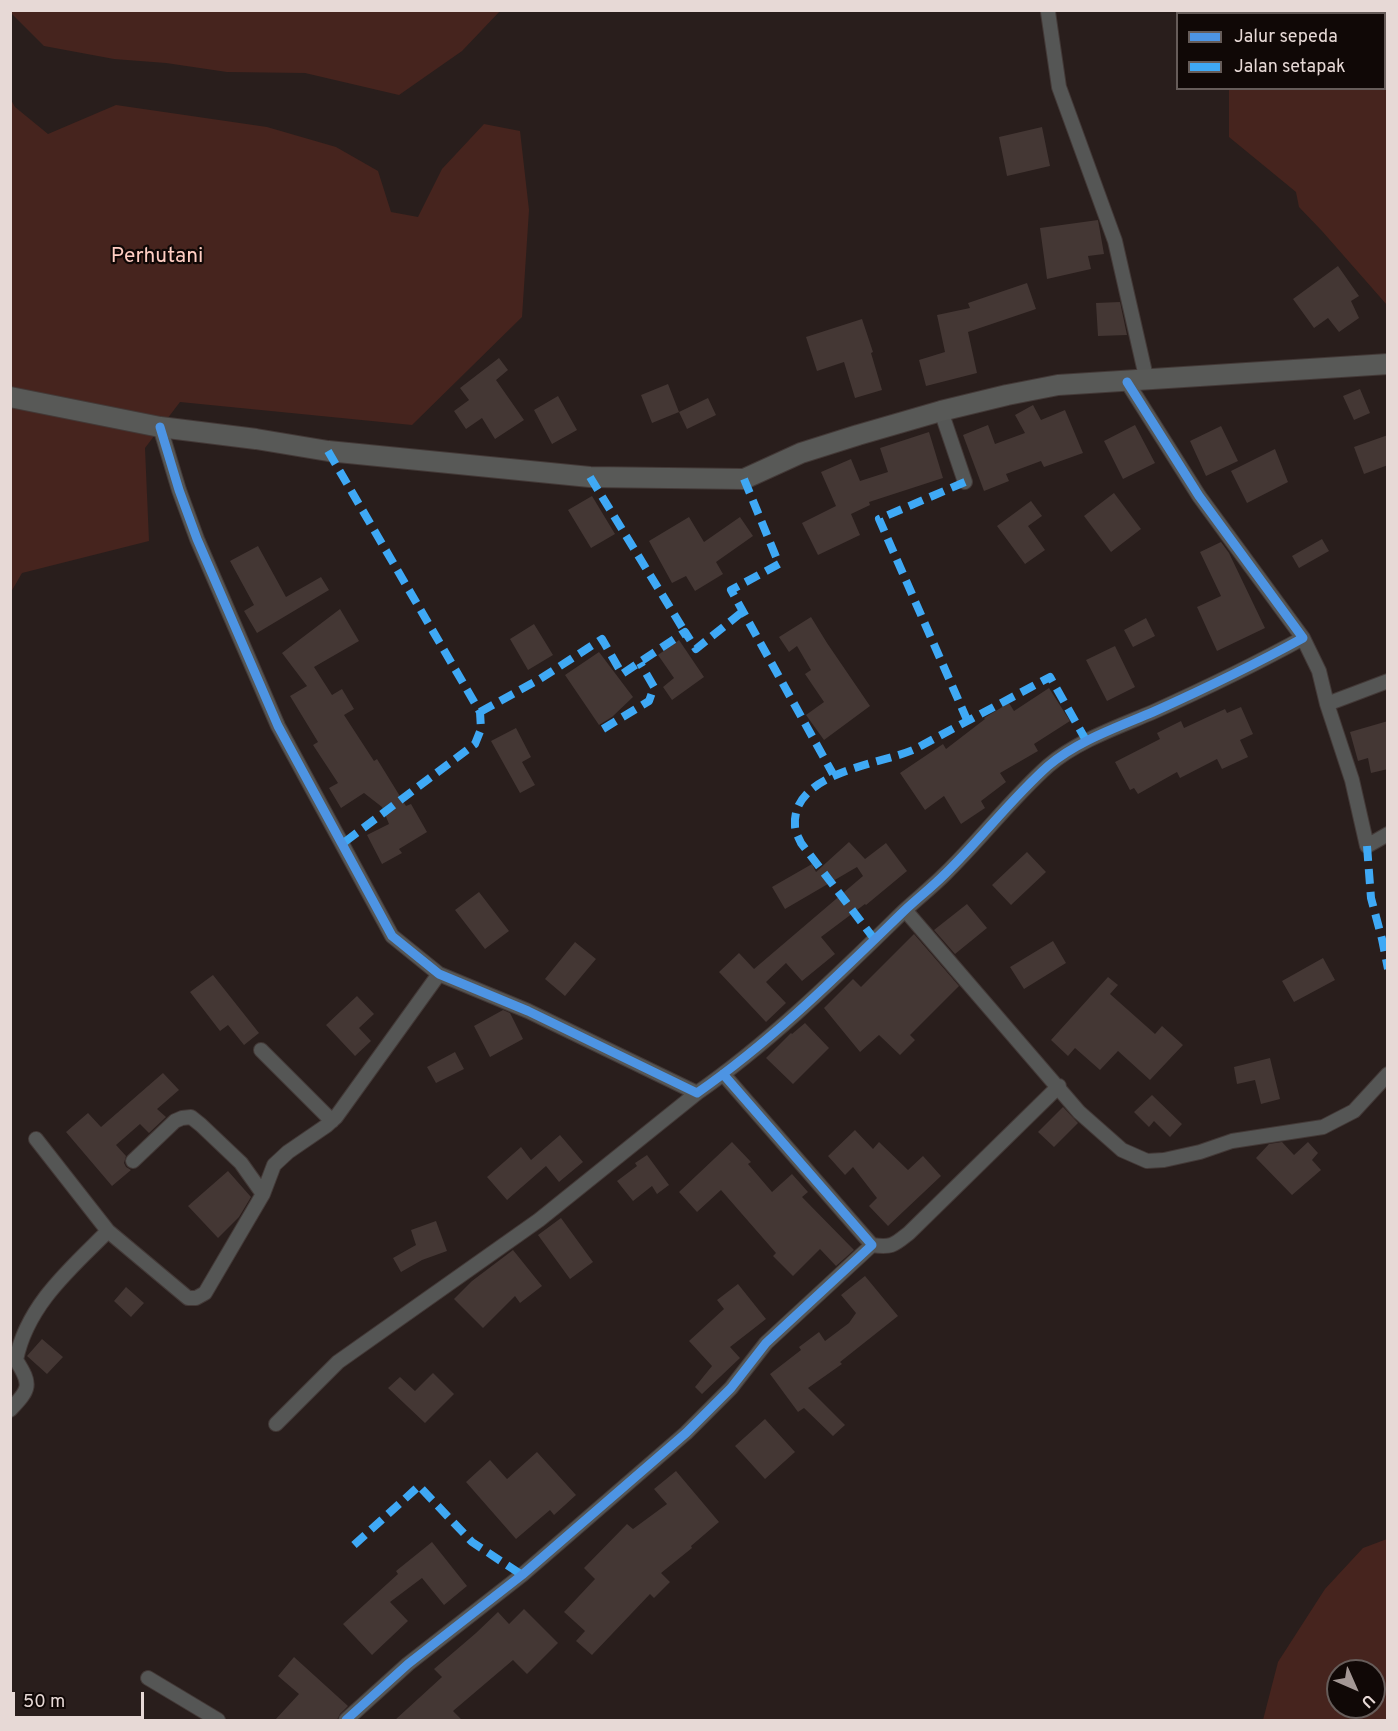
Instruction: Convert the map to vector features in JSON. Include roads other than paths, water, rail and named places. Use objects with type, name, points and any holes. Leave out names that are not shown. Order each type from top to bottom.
[{"type":"street","points":[[1048,12],[1059,87],[1115,241],[1147,381]]},
{"type":"street","points":[[10,397],[160,427],[328,451],[590,477],[744,479],[801,453],[941,411],[1058,385],[1388,364]]},
{"type":"street","points":[[1127,382],[1199,496],[1303,638],[1319,671],[1327,704],[1352,780],[1367,846],[1388,834]]},
{"type":"street","points":[[941,411],[965,482]]},
{"type":"street","points":[[160,427],[179,490],[197,538],[279,726],[392,936],[439,974],[528,1011],[697,1093]]},
{"type":"street","points":[[276,1424],[338,1362],[539,1220],[777,1031],[837,978],[905,910],[946,874],[992,823],[1050,765],[1087,742],[1232,676],[1303,638]]},
{"type":"street","points":[[1327,704],[1388,681]]},
{"type":"street","points":[[905,910],[1059,1086],[1079,1112],[1122,1150],[1148,1161],[1200,1152],[1232,1142],[1323,1127],[1354,1111],[1388,1074]]},
{"type":"street","points":[[36,1139],[108,1231],[188,1298],[196,1298],[205,1293],[262,1194],[274,1165],[288,1152],[332,1121],[439,974]]},
{"type":"street","points":[[261,1050],[332,1121]]},
{"type":"street","points":[[723,1074],[872,1245],[888,1247],[909,1233],[1059,1086]]},
{"type":"street","points":[[133,1161],[175,1121],[191,1117],[241,1163],[262,1194]]},
{"type":"street","points":[[10,1410],[26,1394],[28,1387],[27,1376],[16,1360],[19,1347],[32,1320],[48,1292],[108,1231]]},
{"type":"street","points":[[347,1720],[408,1664],[522,1575],[686,1433],[731,1388],[766,1343],[872,1245]]},
{"type":"street","points":[[148,1678],[218,1720]]},
{"type":"park label","name":"Perhutani","points":[[157,258]]}]
